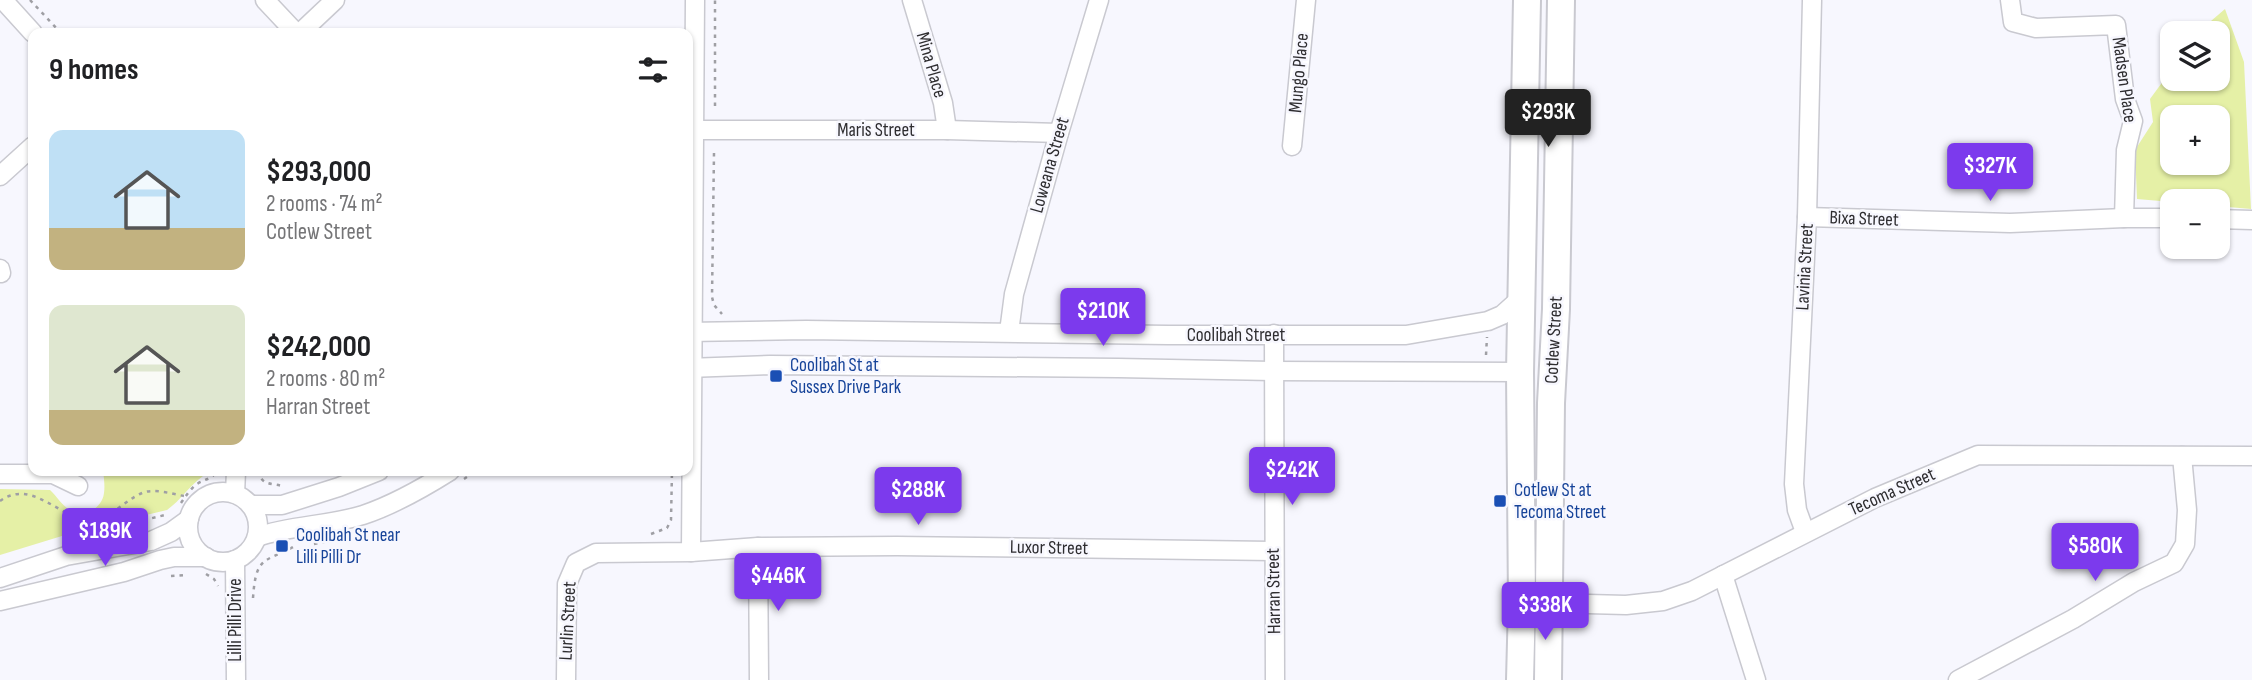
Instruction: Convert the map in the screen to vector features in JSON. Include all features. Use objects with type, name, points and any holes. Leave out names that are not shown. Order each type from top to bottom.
[{"type":"main road","name":"Cotlew Street","points":[[1520,680],[1520,372],[1527,0]]},
{"type":"main road","name":"Cotlew Street","points":[[1548,680],[1551,403],[1556,309],[1561,0]]},
{"type":"main road","points":[[1520,372],[1535,369],[1545,359],[1546,329],[1556,309]]},
{"type":"street","points":[[3,0],[28,28]]},
{"type":"street","points":[[265,0],[293,28]]},
{"type":"street","points":[[304,28],[335,0]]},
{"type":"street","points":[[693,180],[695,0]]},
{"type":"street","name":"Mina Place","points":[[912,0],[943,103],[947,130]]},
{"type":"street","name":"Loweana Street","points":[[1009,332],[1014,294],[1099,0]]},
{"type":"street","name":"Mungo Place","points":[[1292,146],[1306,0]]},
{"type":"street","name":"Lavinia Street","points":[[1805,532],[1797,510],[1794,485],[1807,218],[1812,0]]},
{"type":"street","name":"Madsen Place","points":[[2010,0],[2013,22],[2036,28],[2116,25],[2125,99],[2133,121],[2126,150],[2124,218]]},
{"type":"street","name":"Maris Street","points":[[694,130],[1059,133]]},
{"type":"street","points":[[0,176],[28,151]]},
{"type":"street","name":"Bixa Street","points":[[1807,218],[2010,223],[2160,218]]},
{"type":"street","points":[[2230,219],[2252,220]]},
{"type":"street","name":"Coolibah Street","points":[[693,331],[1406,335],[1488,321],[1502,315],[1522,297]]},
{"type":"street","name":"Harran Street","points":[[1274,334],[1275,680]]},
{"type":"street","name":"Coolibah Street","points":[[693,367],[1018,366],[1520,372]]},
{"type":"street","name":"Tecoma Street","points":[[1549,603],[1626,605],[1663,601],[1692,591],[1875,498],[1978,455],[2252,456]]},
{"type":"street","points":[[1958,680],[2073,619],[2134,582],[2174,563],[2185,544],[2187,510],[2182,456]]},
{"type":"street","points":[[0,474],[28,474]]},
{"type":"street","points":[[57,476],[78,486]]},
{"type":"street","points":[[235,494],[236,476]]},
{"type":"street","points":[[251,505],[282,505],[366,476]]},
{"type":"street","points":[[257,537],[280,529],[362,515],[441,476]]},
{"type":"street","points":[[691,476],[691,552]]},
{"type":"street","points":[[0,578],[66,556],[152,541],[171,532],[185,512],[207,496],[216,493],[235,494],[244,498],[256,515],[257,537],[245,555],[235,560],[202,565],[174,557],[114,575],[0,601]]},
{"type":"street","points":[[185,512],[191,541],[202,565]]},
{"type":"street","points":[[758,547],[759,680]]},
{"type":"street","name":"Luxor Street","points":[[576,563],[596,553],[691,552],[758,547],[1273,551]]},
{"type":"street","name":"Lilli Pilli Drive","points":[[235,560],[236,680]]},
{"type":"street","name":"Lurlin Street","points":[[566,680],[567,584],[576,563]]},
{"type":"street","points":[[1723,575],[1756,680]]},
{"type":"path","points":[[30,0],[56,28]]},
{"type":"path","points":[[715,0],[715,106]]},
{"type":"path","points":[[714,153],[712,298],[718,310],[727,315]]},
{"type":"path","points":[[1486,362],[1487,330]]},
{"type":"path","points":[[185,512],[186,496],[193,487],[212,476]]},
{"type":"path","points":[[259,476],[264,483],[281,485],[304,498]]},
{"type":"path","points":[[648,535],[667,528],[671,520],[672,476]]},
{"type":"path","points":[[0,501],[8,495],[28,494],[77,517],[90,520],[118,508],[144,492],[186,496]]},
{"type":"path","points":[[81,535],[169,514]]},
{"type":"path","points":[[307,541],[320,544],[333,540]]},
{"type":"path","points":[[236,618],[253,601],[258,568],[264,560],[302,541]]},
{"type":"path","points":[[153,562],[171,576],[187,575]]},
{"type":"path","points":[[202,565],[214,579],[221,594]]},
{"type":"green space","points":[[2225,9],[2229,21],[2211,21]]},
{"type":"green space","points":[[2230,23],[2244,62],[2251,209],[2230,207],[2230,189],[2160,189],[2160,201],[2137,199],[2135,150],[2153,122],[2150,99],[2160,85],[2160,91],[2230,91]]},
{"type":"green space","points":[[103,476],[203,476],[167,510],[75,532],[0,555],[0,489],[50,490],[64,506],[81,513],[100,504],[104,488]]},
{"type":"place","name":"Coolibah St at Sussex Drive Park","points":[[776,376]]},
{"type":"place","name":"Cotlew St at Tecoma Street","points":[[1500,501]]},
{"type":"place","name":"Coolibah St near Lilli Pilli Dr","points":[[282,546]]}]
